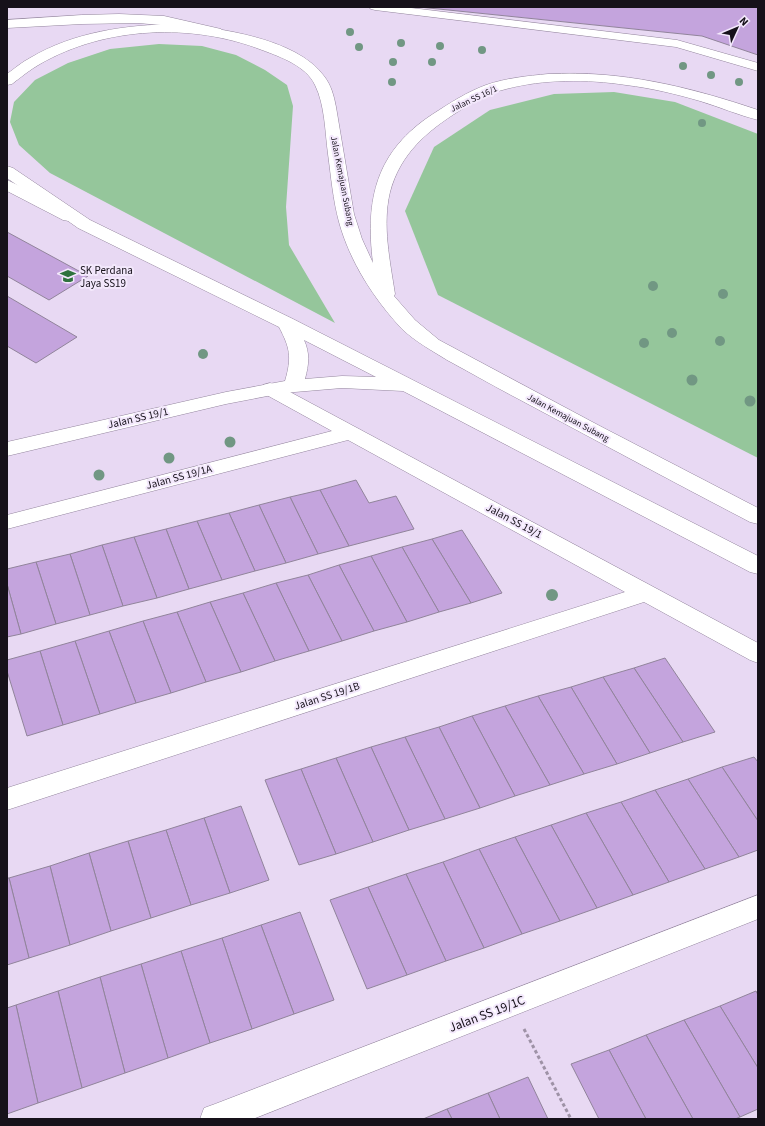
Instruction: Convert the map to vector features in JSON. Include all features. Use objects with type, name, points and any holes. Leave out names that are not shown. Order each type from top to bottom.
[{"type":"street","points":[[7,24],[115,19],[157,20],[194,26],[216,32]]},
{"type":"street","name":"Jalan Kemajuan Subang","points":[[7,81],[48,54],[81,41],[133,30],[184,28],[233,34],[252,40],[294,58],[312,70],[322,85],[328,106],[348,222],[361,260],[387,301],[422,337],[504,384],[758,517]]},
{"type":"street","name":"Jalan SS 16/1","points":[[387,301],[379,224],[382,192],[392,165],[412,137],[436,118],[463,102],[492,88],[525,81],[569,76],[616,78],[673,88],[758,115]]},
{"type":"street","points":[[7,171],[84,224]]},
{"type":"street","points":[[7,185],[286,323],[758,566]]},
{"type":"street","points":[[286,323],[299,348],[300,361],[294,386]]},
{"type":"street","name":"Jalan SS 19/1","points":[[7,450],[232,396],[270,389],[332,383],[380,383],[413,388]]},
{"type":"street","name":"Jalan SS 19/1","points":[[270,389],[758,654]]},
{"type":"street","name":"Jalan SS 19/1A","points":[[7,522],[350,433]]},
{"type":"street","name":"Jalan SS 19/1B","points":[[7,799],[647,593]]},
{"type":"street","name":"Jalan SS 19/1C","points":[[216,1119],[758,907]]},
{"type":"lane","points":[[375,7],[677,44],[758,67]]},
{"type":"path","points":[[511,1004],[571,1119]]},
{"type":"green space","points":[[159,44],[202,46],[236,55],[265,70],[287,85],[293,106],[286,207],[289,245],[335,323],[50,173],[19,145],[10,122],[14,102],[35,80],[68,63],[110,49]]},
{"type":"green space","points":[[614,92],[675,102],[758,134],[758,458],[438,295],[405,211],[434,147],[490,110],[554,94]]},
{"type":"building","points":[[419,7],[758,7],[758,55],[702,36]]},
{"type":"building","points":[[7,232],[88,276],[49,300],[7,276]]},
{"type":"building","points":[[7,296],[77,337],[36,363],[7,346]]},
{"type":"building","points":[[356,480],[369,503],[396,496],[414,529],[349,546],[320,490]]},
{"type":"building","points":[[320,490],[349,546],[318,554],[290,497]]},
{"type":"building","points":[[290,497],[318,554],[286,563],[259,505]]},
{"type":"building","points":[[259,505],[286,563],[255,571],[229,513]]},
{"type":"building","points":[[229,513],[255,571],[222,580],[197,521]]},
{"type":"building","points":[[197,521],[222,580],[189,589],[166,529]]},
{"type":"building","points":[[166,529],[189,589],[157,598],[134,537]]},
{"type":"building","points":[[462,530],[502,593],[471,603],[432,539]]},
{"type":"building","points":[[134,537],[157,598],[123,606],[102,545]]},
{"type":"building","points":[[432,539],[471,603],[439,612],[402,547]]},
{"type":"building","points":[[102,545],[123,606],[90,615],[70,554]]},
{"type":"building","points":[[402,547],[439,612],[407,622],[371,556]]},
{"type":"building","points":[[70,554],[90,615],[56,624],[36,562]]},
{"type":"building","points":[[371,556],[407,622],[374,631],[339,565]]},
{"type":"building","points":[[36,562],[56,624],[21,634],[7,584],[7,569]]},
{"type":"building","points":[[339,565],[374,631],[342,641],[308,575]]},
{"type":"building","points":[[308,575],[342,641],[309,651],[276,583]]},
{"type":"building","points":[[276,583],[309,651],[275,661],[243,593]]},
{"type":"building","points":[[7,584],[21,634],[7,637]]},
{"type":"building","points":[[243,593],[275,661],[241,672],[210,602]]},
{"type":"building","points":[[210,602],[241,672],[206,682],[177,612]]},
{"type":"building","points":[[177,612],[206,682],[171,693],[143,621]]},
{"type":"building","points":[[143,621],[171,693],[136,703],[109,631]]},
{"type":"building","points":[[109,631],[136,703],[100,714],[75,641]]},
{"type":"building","points":[[75,641],[100,714],[63,725],[40,651]]},
{"type":"building","points":[[40,651],[63,725],[27,736],[7,671],[7,660]]},
{"type":"building","points":[[665,658],[715,732],[683,742],[634,668]]},
{"type":"building","points":[[634,668],[683,742],[650,753],[603,677]]},
{"type":"building","points":[[603,677],[650,753],[617,764],[571,687]]},
{"type":"building","points":[[571,687],[617,764],[584,774],[538,696]]},
{"type":"building","points":[[538,696],[584,774],[550,785],[505,706]]},
{"type":"building","points":[[505,706],[550,785],[515,796],[472,716]]},
{"type":"building","points":[[472,716],[515,796],[480,808],[439,727]]},
{"type":"building","points":[[439,727],[480,808],[445,819],[405,737]]},
{"type":"building","points":[[405,737],[445,819],[409,830],[371,747]]},
{"type":"building","points":[[371,747],[409,830],[373,842],[336,758]]},
{"type":"building","points":[[754,757],[758,762],[758,821],[722,767]]},
{"type":"building","points":[[336,758],[373,842],[336,854],[301,769]]},
{"type":"building","points":[[722,767],[758,821],[758,850],[739,857],[688,779]]},
{"type":"building","points":[[301,769],[336,854],[299,865],[265,780]]},
{"type":"building","points":[[688,779],[739,857],[705,869],[655,790]]},
{"type":"building","points":[[655,790],[705,869],[669,882],[621,802]]},
{"type":"building","points":[[621,802],[669,882],[633,895],[586,813]]},
{"type":"building","points":[[241,806],[269,880],[230,893],[204,818]]},
{"type":"building","points":[[586,813],[633,895],[597,908],[551,825]]},
{"type":"building","points":[[204,818],[230,893],[191,905],[166,830]]},
{"type":"building","points":[[551,825],[597,908],[560,921],[515,837]]},
{"type":"building","points":[[166,830],[191,905],[151,918],[128,841]]},
{"type":"building","points":[[515,837],[560,921],[522,934],[479,849]]},
{"type":"building","points":[[128,841],[151,918],[111,931],[89,853]]},
{"type":"building","points":[[479,849],[522,934],[484,948],[443,862]]},
{"type":"building","points":[[89,853],[111,931],[70,945],[50,866]]},
{"type":"building","points":[[443,862],[484,948],[446,961],[406,874]]},
{"type":"building","points":[[50,866],[70,945],[29,958],[9,878]]},
{"type":"building","points":[[406,874],[446,961],[407,975],[368,887]]},
{"type":"building","points":[[7,878],[9,878],[29,958],[7,965]]},
{"type":"building","points":[[368,887],[407,975],[367,989],[330,900]]},
{"type":"building","points":[[300,912],[334,1000],[294,1014],[261,925]]},
{"type":"building","points":[[261,925],[294,1014],[252,1029],[222,938]]},
{"type":"building","points":[[222,938],[252,1029],[210,1043],[181,951]]},
{"type":"building","points":[[181,951],[210,1043],[168,1058],[141,964]]},
{"type":"building","points":[[141,964],[168,1058],[125,1073],[100,977]]},
{"type":"building","points":[[100,977],[125,1073],[82,1088],[58,991]]},
{"type":"building","points":[[58,991],[82,1088],[38,1103],[16,1005]]},
{"type":"building","points":[[756,991],[758,995],[758,1068],[720,1006]]},
{"type":"building","points":[[16,1005],[38,1103],[7,1114],[7,1008]]},
{"type":"building","points":[[720,1006],[758,1068],[758,1109],[740,1117],[684,1020]]},
{"type":"building","points":[[684,1020],[740,1117],[735,1119],[693,1119],[646,1035]]},
{"type":"building","points":[[646,1035],[693,1119],[646,1119],[609,1050]]},
{"type":"building","points":[[609,1050],[646,1119],[599,1119],[571,1064]]},
{"type":"building","points":[[528,1077],[548,1119],[500,1119],[488,1093]]},
{"type":"building","points":[[488,1093],[500,1119],[452,1119],[447,1109]]},
{"type":"building","points":[[447,1109],[452,1119],[423,1119]]},
{"type":"place","name":"SK Perdana Jaya SS19","points":[[68,276]]}]
